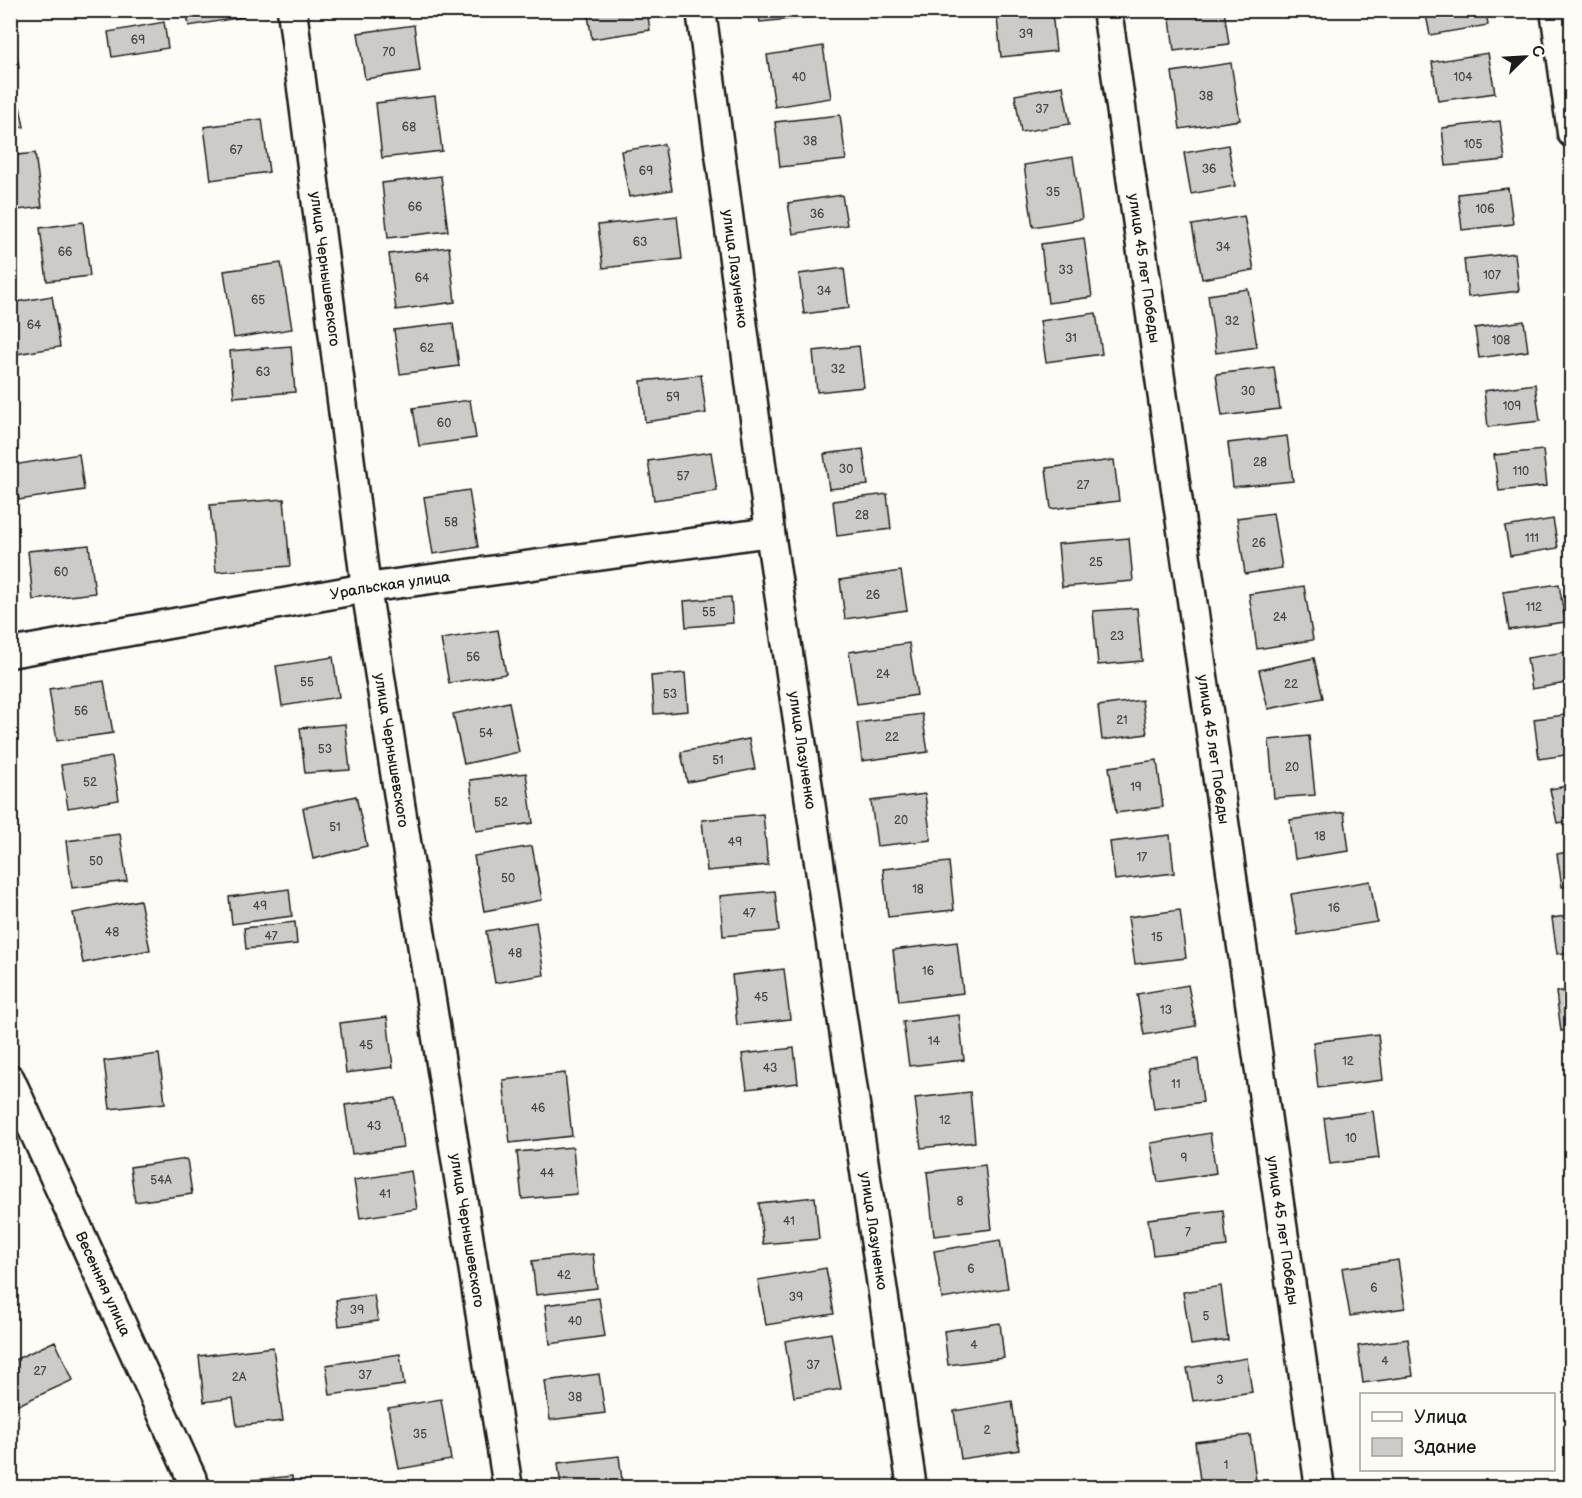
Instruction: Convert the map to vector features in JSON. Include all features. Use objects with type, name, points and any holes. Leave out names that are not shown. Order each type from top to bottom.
[{"type":"street","name":"улица Чернышевского","points":[[292,10],[366,588],[508,1488]]},
{"type":"street","name":"улица Лазуненко","points":[[701,10],[770,532],[912,1488]]},
{"type":"street","name":"улица 45 лет Победы","points":[[1107,10],[1320,1488]]},
{"type":"street","points":[[1556,10],[1572,133]]},
{"type":"street","name":"Уральская улица","points":[[10,653],[366,588],[770,532]]},
{"type":"street","name":"Весенняя улица","points":[[10,1079],[196,1488]]},
{"type":"building","points":[[10,10],[19,68],[10,69]]},
{"type":"building","points":[[186,10],[243,10],[244,17],[189,26]]},
{"type":"building","points":[[587,10],[647,10],[650,30],[592,39]]},
{"type":"building","points":[[758,10],[819,10],[820,16],[760,22]]},
{"type":"building","points":[[1169,10],[1224,10],[1229,44],[1174,51]]},
{"type":"building","points":[[1425,10],[1486,10],[1488,25],[1430,35]]},
{"type":"building","points":[[1052,11],[1056,51],[1001,57],[997,18]]},
{"type":"building","points":[[164,22],[168,48],[112,57],[108,32]]},
{"type":"building","points":[[414,25],[420,71],[365,79],[358,33]]},
{"type":"building","points":[[823,46],[831,98],[775,107],[767,55]]},
{"type":"building","points":[[1488,53],[1495,93],[1438,101],[1432,62]]},
{"type":"building","points":[[1231,63],[1240,120],[1180,129],[1172,72]]},
{"type":"building","points":[[15,82],[24,127],[10,130],[10,83]]},
{"type":"building","points":[[1063,86],[1070,124],[1021,132],[1015,95]]},
{"type":"building","points":[[435,96],[442,151],[382,158],[376,103]]},
{"type":"building","points":[[840,115],[846,160],[780,167],[775,122]]},
{"type":"building","points":[[262,119],[269,172],[211,180],[204,127]]},
{"type":"building","points":[[1500,121],[1505,160],[1446,166],[1442,128]]},
{"type":"building","points":[[664,144],[672,190],[629,197],[621,151]]},
{"type":"building","points":[[1228,145],[1235,186],[1191,194],[1184,153]]},
{"type":"building","points":[[35,153],[42,207],[10,211],[10,156]]},
{"type":"building","points":[[1073,157],[1082,219],[1033,227],[1024,165]]},
{"type":"building","points":[[441,176],[448,231],[388,238],[382,183]]},
{"type":"building","points":[[1508,188],[1513,224],[1462,230],[1458,194]]},
{"type":"building","points":[[842,195],[847,225],[793,234],[788,203]]},
{"type":"building","points":[[677,216],[682,259],[603,268],[598,225]]},
{"type":"building","points":[[1244,216],[1254,270],[1202,279],[1192,225]]},
{"type":"building","points":[[83,222],[90,276],[47,281],[40,228]]},
{"type":"building","points":[[1084,238],[1092,297],[1048,303],[1041,244]]},
{"type":"building","points":[[449,247],[455,302],[396,310],[389,254]]},
{"type":"building","points":[[1515,253],[1519,291],[1468,297],[1464,259]]},
{"type":"building","points":[[281,263],[292,329],[234,338],[224,271]]},
{"type":"building","points":[[844,268],[849,308],[804,314],[799,274]]},
{"type":"building","points":[[1248,289],[1257,347],[1216,353],[1208,295]]},
{"type":"building","points":[[52,296],[60,347],[10,355],[10,303]]},
{"type":"building","points":[[1096,313],[1102,354],[1046,362],[1040,321]]},
{"type":"building","points":[[1524,321],[1528,351],[1479,358],[1475,328]]},
{"type":"building","points":[[453,323],[459,366],[400,374],[394,330]]},
{"type":"building","points":[[291,346],[295,392],[234,397],[230,351]]},
{"type":"building","points":[[859,346],[864,387],[817,392],[813,351]]},
{"type":"building","points":[[1274,367],[1280,409],[1222,416],[1216,374]]},
{"type":"building","points":[[701,375],[706,413],[645,422],[641,381]]},
{"type":"building","points":[[1535,384],[1540,421],[1488,427],[1484,391]]},
{"type":"building","points":[[470,400],[476,438],[419,446],[413,408]]},
{"type":"building","points":[[1287,436],[1293,481],[1233,487],[1228,443]]},
{"type":"building","points":[[863,449],[868,485],[829,489],[824,454]]},
{"type":"building","points":[[1543,450],[1547,486],[1499,491],[1494,455]]},
{"type":"building","points":[[711,452],[717,491],[654,500],[648,461]]},
{"type":"building","points":[[79,454],[84,490],[19,500],[13,465]]},
{"type":"building","points":[[1114,460],[1119,501],[1051,509],[1046,468]]},
{"type":"building","points":[[469,490],[478,547],[433,554],[424,497]]},
{"type":"building","points":[[887,494],[891,529],[837,536],[833,501]]},
{"type":"building","points":[[284,499],[290,566],[216,572],[210,505]]},
{"type":"building","points":[[1273,513],[1282,568],[1245,574],[1237,518]]},
{"type":"building","points":[[1553,519],[1558,548],[1510,556],[1505,527]]},
{"type":"building","points":[[1129,538],[1133,581],[1062,587],[1058,544]]},
{"type":"building","points":[[89,545],[95,593],[33,600],[28,551]]},
{"type":"building","points":[[901,571],[907,610],[845,619],[840,580]]},
{"type":"building","points":[[1559,584],[1565,622],[1509,630],[1503,592]]},
{"type":"building","points":[[1304,586],[1313,640],[1257,649],[1249,594]]},
{"type":"building","points":[[731,597],[733,623],[686,627],[684,601]]},
{"type":"building","points":[[1137,608],[1142,661],[1098,665],[1093,611]]},
{"type":"building","points":[[498,630],[506,674],[449,683],[441,639]]},
{"type":"building","points":[[909,643],[917,695],[857,704],[849,652]]},
{"type":"building","points":[[1571,651],[1572,682],[1532,689],[1527,658]]},
{"type":"building","points":[[333,657],[339,697],[282,706],[276,666]]},
{"type":"building","points":[[1314,658],[1323,698],[1268,709],[1259,670]]},
{"type":"building","points":[[685,673],[688,711],[654,714],[651,676]]},
{"type":"building","points":[[104,681],[113,733],[57,741],[49,689]]},
{"type":"building","points":[[1142,700],[1147,734],[1102,740],[1098,706]]},
{"type":"building","points":[[509,702],[519,752],[464,764],[453,714]]},
{"type":"building","points":[[922,714],[928,752],[862,761],[857,723]]},
{"type":"building","points":[[1572,714],[1572,754],[1539,759],[1534,719]]},
{"type":"building","points":[[345,724],[350,770],[305,773],[300,728]]},
{"type":"building","points":[[1309,736],[1315,795],[1274,798],[1269,740]]},
{"type":"building","points":[[749,739],[755,769],[687,782],[681,752]]},
{"type":"building","points":[[112,757],[119,800],[68,808],[61,765]]},
{"type":"building","points":[[1157,760],[1163,807],[1116,813],[1109,767]]},
{"type":"building","points":[[526,773],[533,823],[476,831],[470,780]]},
{"type":"building","points":[[1572,785],[1572,821],[1557,823],[1550,789]]},
{"type":"building","points":[[925,794],[931,840],[877,846],[871,801]]},
{"type":"building","points":[[356,796],[367,846],[313,859],[303,808]]},
{"type":"building","points":[[1344,812],[1349,851],[1295,859],[1290,820]]},
{"type":"building","points":[[763,814],[768,865],[707,871],[702,820]]},
{"type":"building","points":[[120,834],[127,881],[72,888],[66,841]]},
{"type":"building","points":[[1170,835],[1174,873],[1115,880],[1110,842]]},
{"type":"building","points":[[532,846],[542,900],[484,911],[474,856]]},
{"type":"building","points":[[1572,851],[1572,886],[1562,887],[1557,854]]},
{"type":"building","points":[[949,862],[954,910],[888,917],[883,869]]},
{"type":"building","points":[[1370,881],[1377,922],[1298,935],[1291,894]]},
{"type":"building","points":[[289,889],[292,916],[232,924],[229,897]]},
{"type":"building","points":[[775,891],[779,931],[723,936],[720,896]]},
{"type":"building","points":[[140,900],[150,950],[83,963],[73,913]]},
{"type":"building","points":[[1180,910],[1186,958],[1135,964],[1128,917]]},
{"type":"building","points":[[1572,915],[1572,952],[1557,954],[1552,918]]},
{"type":"building","points":[[295,922],[297,944],[246,949],[244,928]]},
{"type":"building","points":[[536,922],[544,975],[495,983],[486,931]]},
{"type":"building","points":[[957,942],[963,993],[899,1001],[893,950]]},
{"type":"building","points":[[784,969],[790,1019],[737,1025],[732,975]]},
{"type":"building","points":[[1188,985],[1196,1026],[1144,1035],[1137,994]]},
{"type":"building","points":[[1572,990],[1572,1029],[1561,1031],[1556,992]]},
{"type":"building","points":[[959,1015],[964,1060],[909,1066],[903,1022]]},
{"type":"building","points":[[387,1017],[393,1067],[346,1073],[340,1023]]},
{"type":"building","points":[[1378,1034],[1383,1080],[1318,1088],[1313,1042]]},
{"type":"building","points":[[794,1048],[798,1083],[747,1089],[742,1054]]},
{"type":"building","points":[[159,1054],[165,1103],[110,1109],[104,1061]]},
{"type":"building","points":[[1198,1059],[1203,1102],[1154,1109],[1148,1067]]},
{"type":"building","points":[[565,1073],[572,1136],[510,1143],[503,1080]]},
{"type":"building","points":[[970,1092],[975,1142],[921,1148],[915,1098]]},
{"type":"building","points":[[396,1098],[403,1147],[352,1154],[345,1105]]},
{"type":"building","points":[[1373,1111],[1379,1158],[1330,1164],[1324,1118]]},
{"type":"building","points":[[1210,1133],[1216,1173],[1158,1182],[1151,1143]]},
{"type":"building","points":[[573,1147],[577,1194],[522,1199],[517,1152]]},
{"type":"building","points":[[187,1159],[192,1194],[135,1202],[130,1167]]},
{"type":"building","points":[[985,1165],[992,1229],[934,1236],[927,1172]]},
{"type":"building","points":[[411,1171],[417,1209],[360,1218],[354,1180]]},
{"type":"building","points":[[815,1197],[819,1239],[763,1244],[759,1203]]},
{"type":"building","points":[[1223,1210],[1227,1246],[1153,1255],[1148,1219]]},
{"type":"building","points":[[1000,1240],[1008,1288],[942,1299],[934,1251]]},
{"type":"building","points":[[593,1254],[597,1288],[536,1295],[532,1261]]},
{"type":"building","points":[[1398,1260],[1405,1308],[1350,1316],[1342,1268]]},
{"type":"building","points":[[826,1268],[834,1314],[766,1325],[758,1280]]},
{"type":"building","points":[[1221,1286],[1228,1340],[1191,1345],[1183,1292]]},
{"type":"building","points":[[374,1295],[378,1321],[339,1326],[336,1300]]},
{"type":"building","points":[[599,1298],[605,1336],[550,1344],[545,1305]]},
{"type":"building","points":[[1000,1323],[1004,1358],[948,1365],[944,1331]]},
{"type":"building","points":[[831,1333],[841,1389],[794,1397],[785,1341]]},
{"type":"building","points":[[1408,1339],[1413,1376],[1363,1383],[1358,1346]]},
{"type":"building","points":[[55,1341],[73,1380],[18,1405],[10,1390],[10,1362]]},
{"type":"building","points":[[273,1347],[283,1421],[237,1426],[233,1398],[204,1402],[199,1356]]},
{"type":"building","points":[[400,1354],[404,1385],[330,1395],[326,1365]]},
{"type":"building","points":[[1247,1358],[1252,1392],[1193,1401],[1187,1368]]},
{"type":"building","points":[[599,1374],[605,1413],[550,1420],[545,1381]]},
{"type":"building","points":[[441,1399],[451,1460],[399,1469],[388,1408]]},
{"type":"building","points":[[1012,1401],[1019,1450],[961,1459],[954,1411]]},
{"type":"building","points":[[1250,1435],[1257,1488],[1201,1488],[1195,1442]]},
{"type":"building","points":[[619,1456],[623,1488],[561,1488],[558,1463]]},
{"type":"building","points":[[292,1476],[293,1488],[246,1488],[245,1481]]}]
